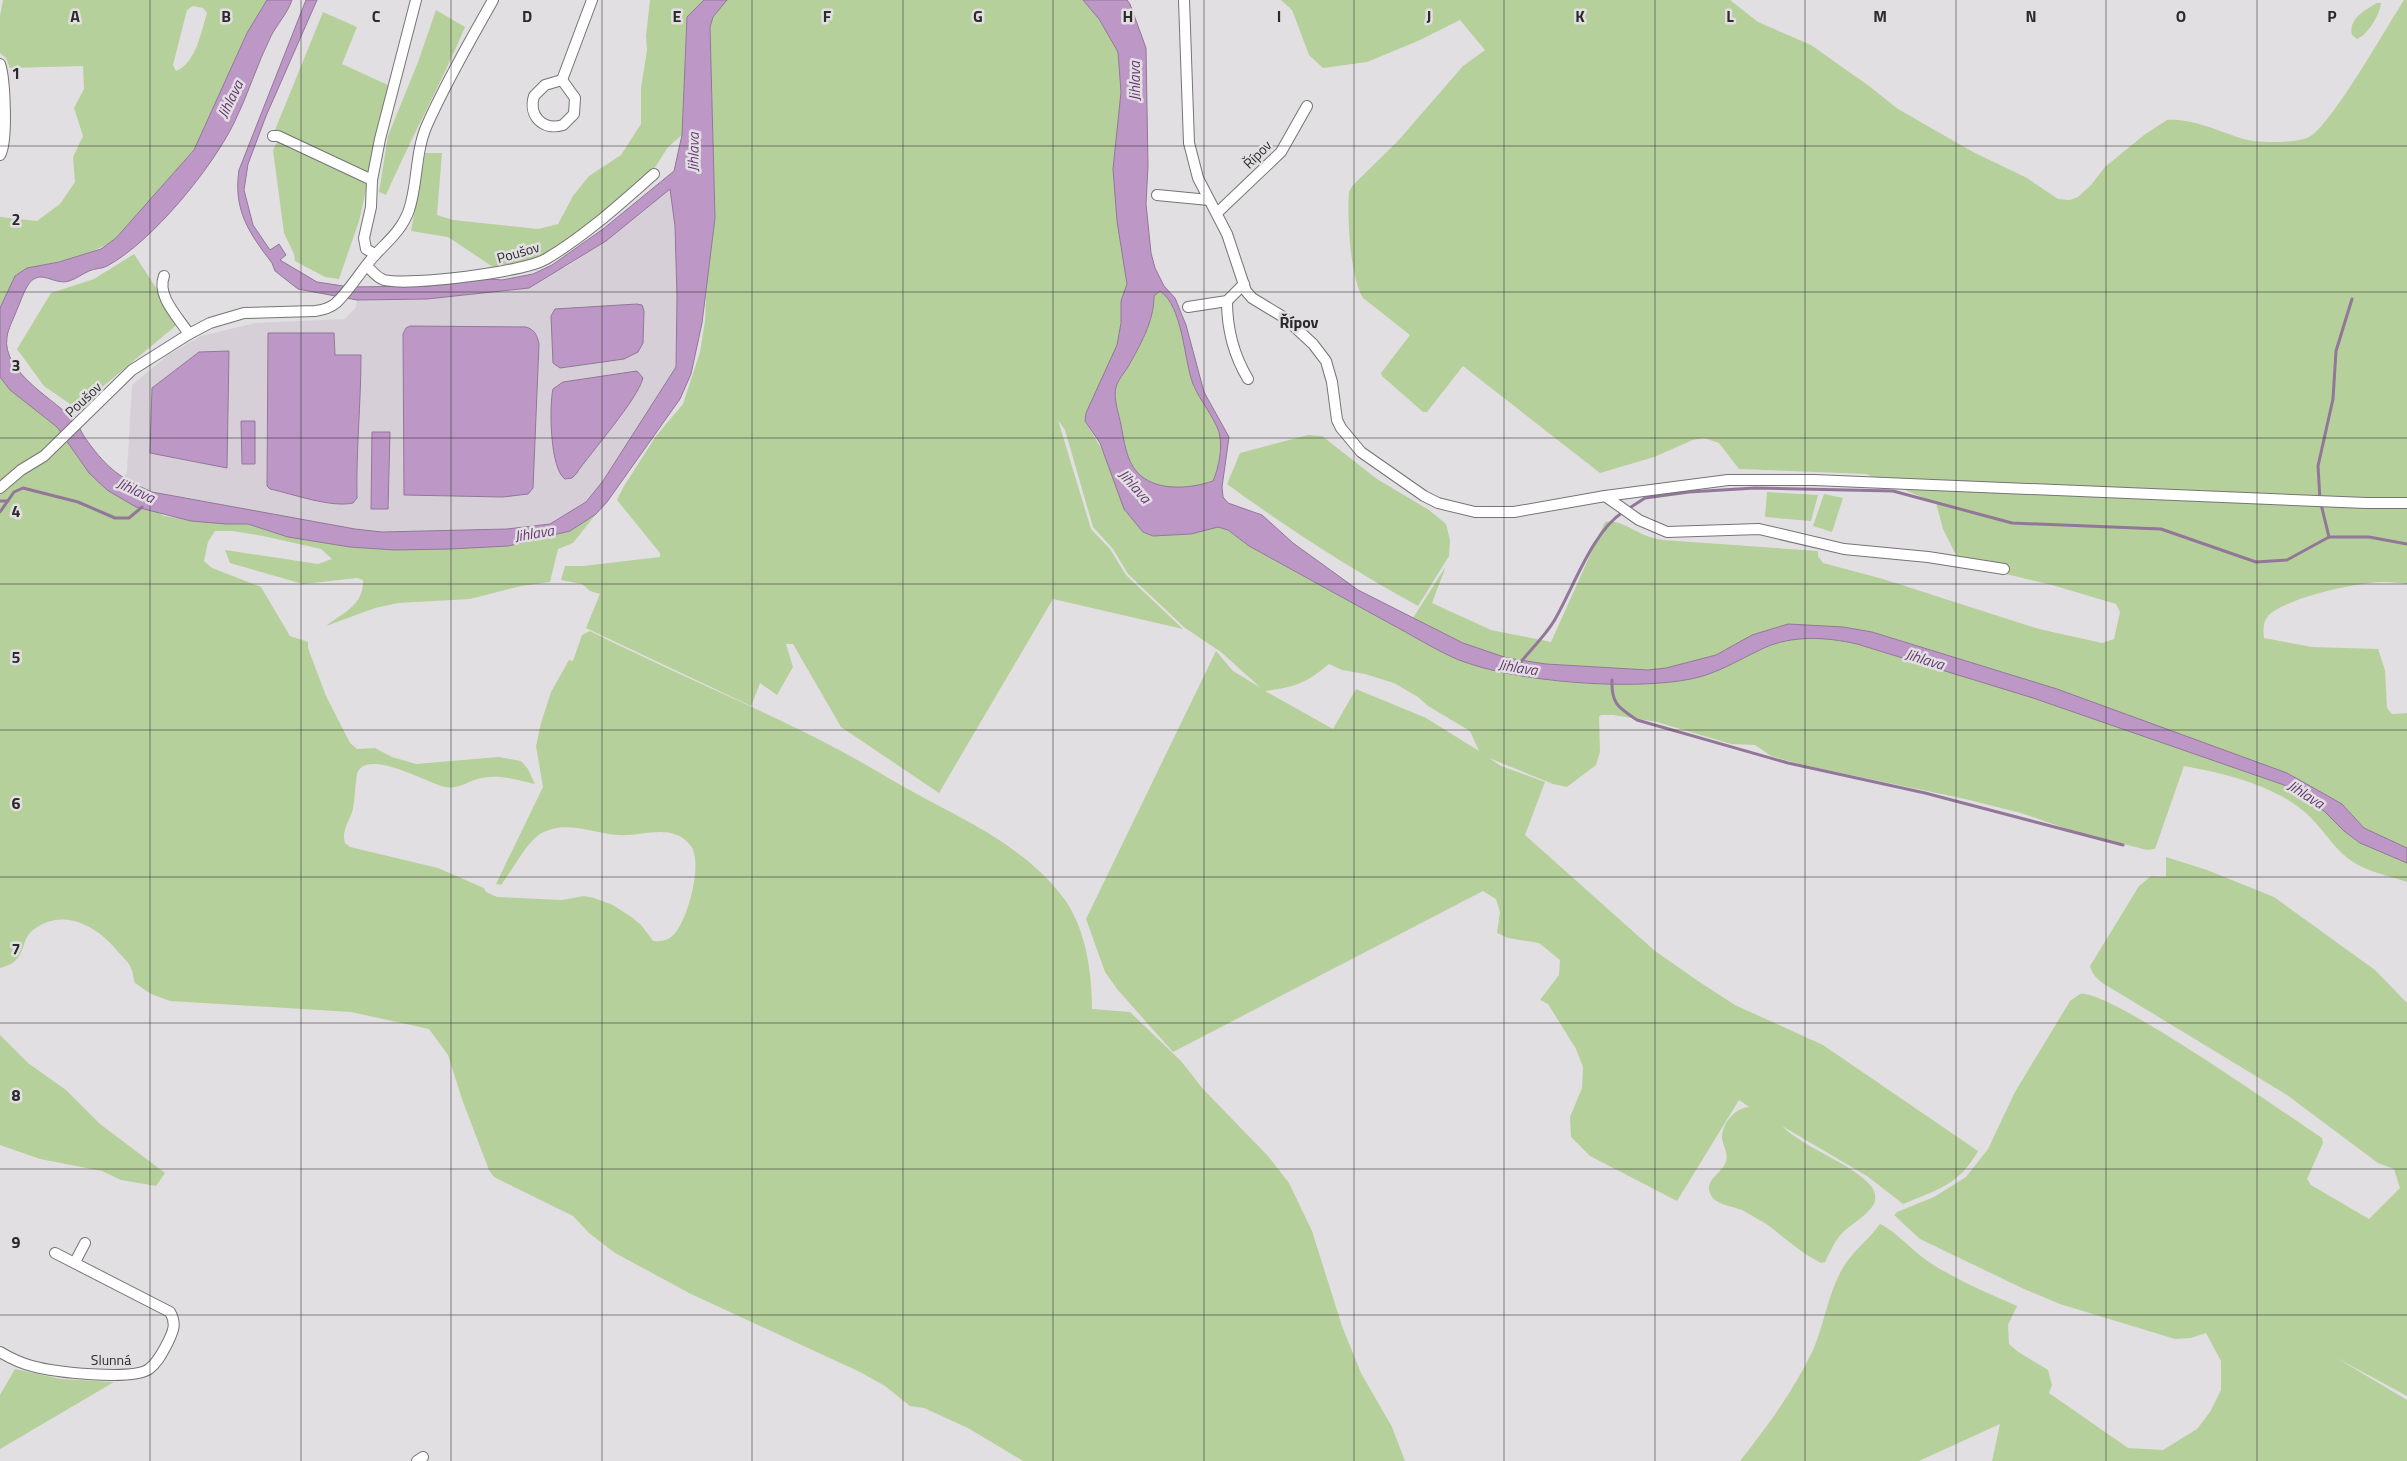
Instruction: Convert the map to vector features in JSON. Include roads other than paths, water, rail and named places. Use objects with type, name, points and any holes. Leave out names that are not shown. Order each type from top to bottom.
[{"type":"street","points":[[376,254],[366,249],[364,238],[371,207],[372,180],[380,139],[416,0]]},
{"type":"street","name":"Poušov","points":[[0,488],[20,470],[52,448],[132,370],[189,334],[210,323],[244,313],[315,311],[326,309],[336,303],[376,254],[390,242],[400,229],[409,211],[419,152],[426,127],[457,64],[493,0]]},
{"type":"street","points":[[562,80],[592,0]]},
{"type":"street","points":[[1184,0],[1189,143],[1198,178],[1227,234],[1244,284],[1251,297],[1285,318],[1313,344],[1326,361],[1332,382],[1336,414],[1346,434],[1361,452],[1424,496],[1460,510],[1495,513],[1514,512],[1605,496],[1728,480],[1814,480],[2366,503],[2407,503]]},
{"type":"street","points":[[0,64],[3,76],[4,138],[3,150],[0,155]]},
{"type":"street","points":[[562,80],[575,98],[574,114],[563,125],[547,126],[538,120],[533,112],[534,96],[544,85],[562,80]]},
{"type":"street","name":"Řípov","points":[[1217,213],[1281,152],[1307,106]]},
{"type":"street","points":[[273,136],[278,136],[372,180]]},
{"type":"street","name":"Poušov","points":[[367,266],[385,280],[419,280],[488,274],[544,260],[606,215],[654,174]]},
{"type":"street","points":[[1157,195],[1209,200]]},
{"type":"street","points":[[164,276],[161,283],[163,294],[189,334]]},
{"type":"street","points":[[1188,307],[1227,301],[1244,284]]},
{"type":"street","points":[[1227,301],[1227,326],[1242,368],[1248,379]]},
{"type":"street","points":[[1605,496],[1639,520],[1667,532],[1759,529],[1844,549],[1928,557],[2004,569]]},
{"type":"street","points":[[74,1262],[85,1243]]},
{"type":"street","name":"Slunná","points":[[0,1352],[32,1366],[72,1373],[138,1373],[148,1369],[158,1360],[173,1333],[174,1318],[170,1312],[55,1253]]},
{"type":"water","name":"Jihlava","points":[[267,0],[292,0],[266,47],[234,123],[211,161],[196,182],[161,222],[124,255],[105,267],[91,270],[69,281],[63,282],[37,277],[28,285],[7,337],[7,350],[13,362],[32,385],[76,422],[86,440],[109,466],[131,482],[152,492],[355,529],[382,532],[507,529],[550,524],[586,502],[603,481],[676,367],[675,226],[670,189],[606,241],[529,288],[427,299],[357,300],[298,289],[275,271],[272,263],[250,231],[241,209],[238,197],[239,170],[306,0],[317,0],[266,116],[248,164],[244,190],[253,225],[270,250],[279,244],[286,255],[280,260],[317,282],[350,287],[428,286],[490,279],[502,280],[533,274],[552,265],[603,229],[674,171],[682,135],[687,17],[704,0],[727,0],[713,17],[710,27],[715,218],[702,323],[691,374],[680,399],[607,502],[596,514],[570,531],[508,546],[395,550],[350,547],[288,537],[248,524],[191,521],[136,507],[107,490],[89,473],[57,427],[10,390],[0,377],[0,308],[15,276],[27,268],[59,262],[101,249],[116,238],[194,150],[247,33]]},
{"type":"water","name":"Jihlava","points":[[1083,0],[1127,0],[1146,48],[1148,166],[1146,204],[1151,253],[1155,268],[1164,286],[1175,298],[1186,325],[1204,392],[1229,437],[1222,487],[1223,497],[1228,503],[1262,515],[1293,543],[1358,590],[1463,643],[1507,658],[1546,664],[1648,670],[1666,668],[1716,655],[1752,635],[1788,624],[1843,627],[1872,632],[2057,689],[2287,773],[2342,804],[2364,828],[2407,848],[2407,863],[2360,843],[2344,831],[2324,811],[2284,785],[2033,698],[1857,644],[1810,638],[1786,641],[1764,648],[1710,674],[1666,683],[1606,684],[1541,679],[1483,668],[1450,656],[1249,546],[1228,530],[1218,527],[1191,534],[1153,536],[1143,532],[1124,509],[1100,443],[1085,421],[1086,413],[1117,345],[1121,323],[1121,301],[1127,284],[1117,221],[1113,169],[1121,92],[1118,52],[1099,19]],"holes":[[[1160,291],[1168,298],[1174,309],[1182,334],[1193,384],[1219,432],[1221,444],[1220,457],[1213,481],[1194,486],[1163,486],[1153,483],[1137,472],[1130,462],[1126,450],[1116,401],[1115,392],[1117,384],[1146,333],[1152,315],[1154,296]]]},
{"type":"water","points":[[642,305],[644,311],[643,343],[638,352],[624,359],[560,368],[553,363],[551,316],[555,309]]},
{"type":"water","points":[[410,326],[526,327],[535,333],[539,344],[533,488],[528,494],[503,497],[404,495],[403,334],[406,328]]},
{"type":"water","points":[[268,333],[334,333],[335,355],[361,355],[357,498],[353,503],[334,504],[312,500],[270,489],[267,486]]},
{"type":"water","points":[[229,351],[227,468],[150,453],[152,388],[199,352]]},
{"type":"water","points":[[637,371],[643,378],[633,399],[576,474],[572,478],[565,479],[556,463],[552,437],[551,409],[553,389],[563,382]]},
{"type":"water","points":[[241,421],[255,421],[255,464],[242,464]]},
{"type":"water","points":[[372,432],[390,432],[388,509],[371,509]]},
{"type":"waterway","points":[[2329,537],[2320,500],[2318,466],[2333,399],[2336,351],[2352,299]]},
{"type":"waterway","name":"Jihlava","points":[[0,512],[14,492],[23,488],[78,502],[115,518],[129,518],[142,507]]},
{"type":"waterway","points":[[1628,509],[1645,498],[1689,492],[1755,488],[1893,491],[2012,523],[2161,529],[2256,562],[2287,560],[2329,537],[2369,537],[2407,544]]},
{"type":"waterway","points":[[0,501],[8,501]]},
{"type":"waterway","name":"Jihlava","points":[[1520,663],[1554,621],[1584,562],[1602,533],[1623,512]]},
{"type":"waterway","points":[[1612,680],[1613,695],[1617,704],[1637,720],[1788,763],[1925,793],[2123,845]]},
{"type":"district","name":"Řípov","points":[[1299,322]]}]
